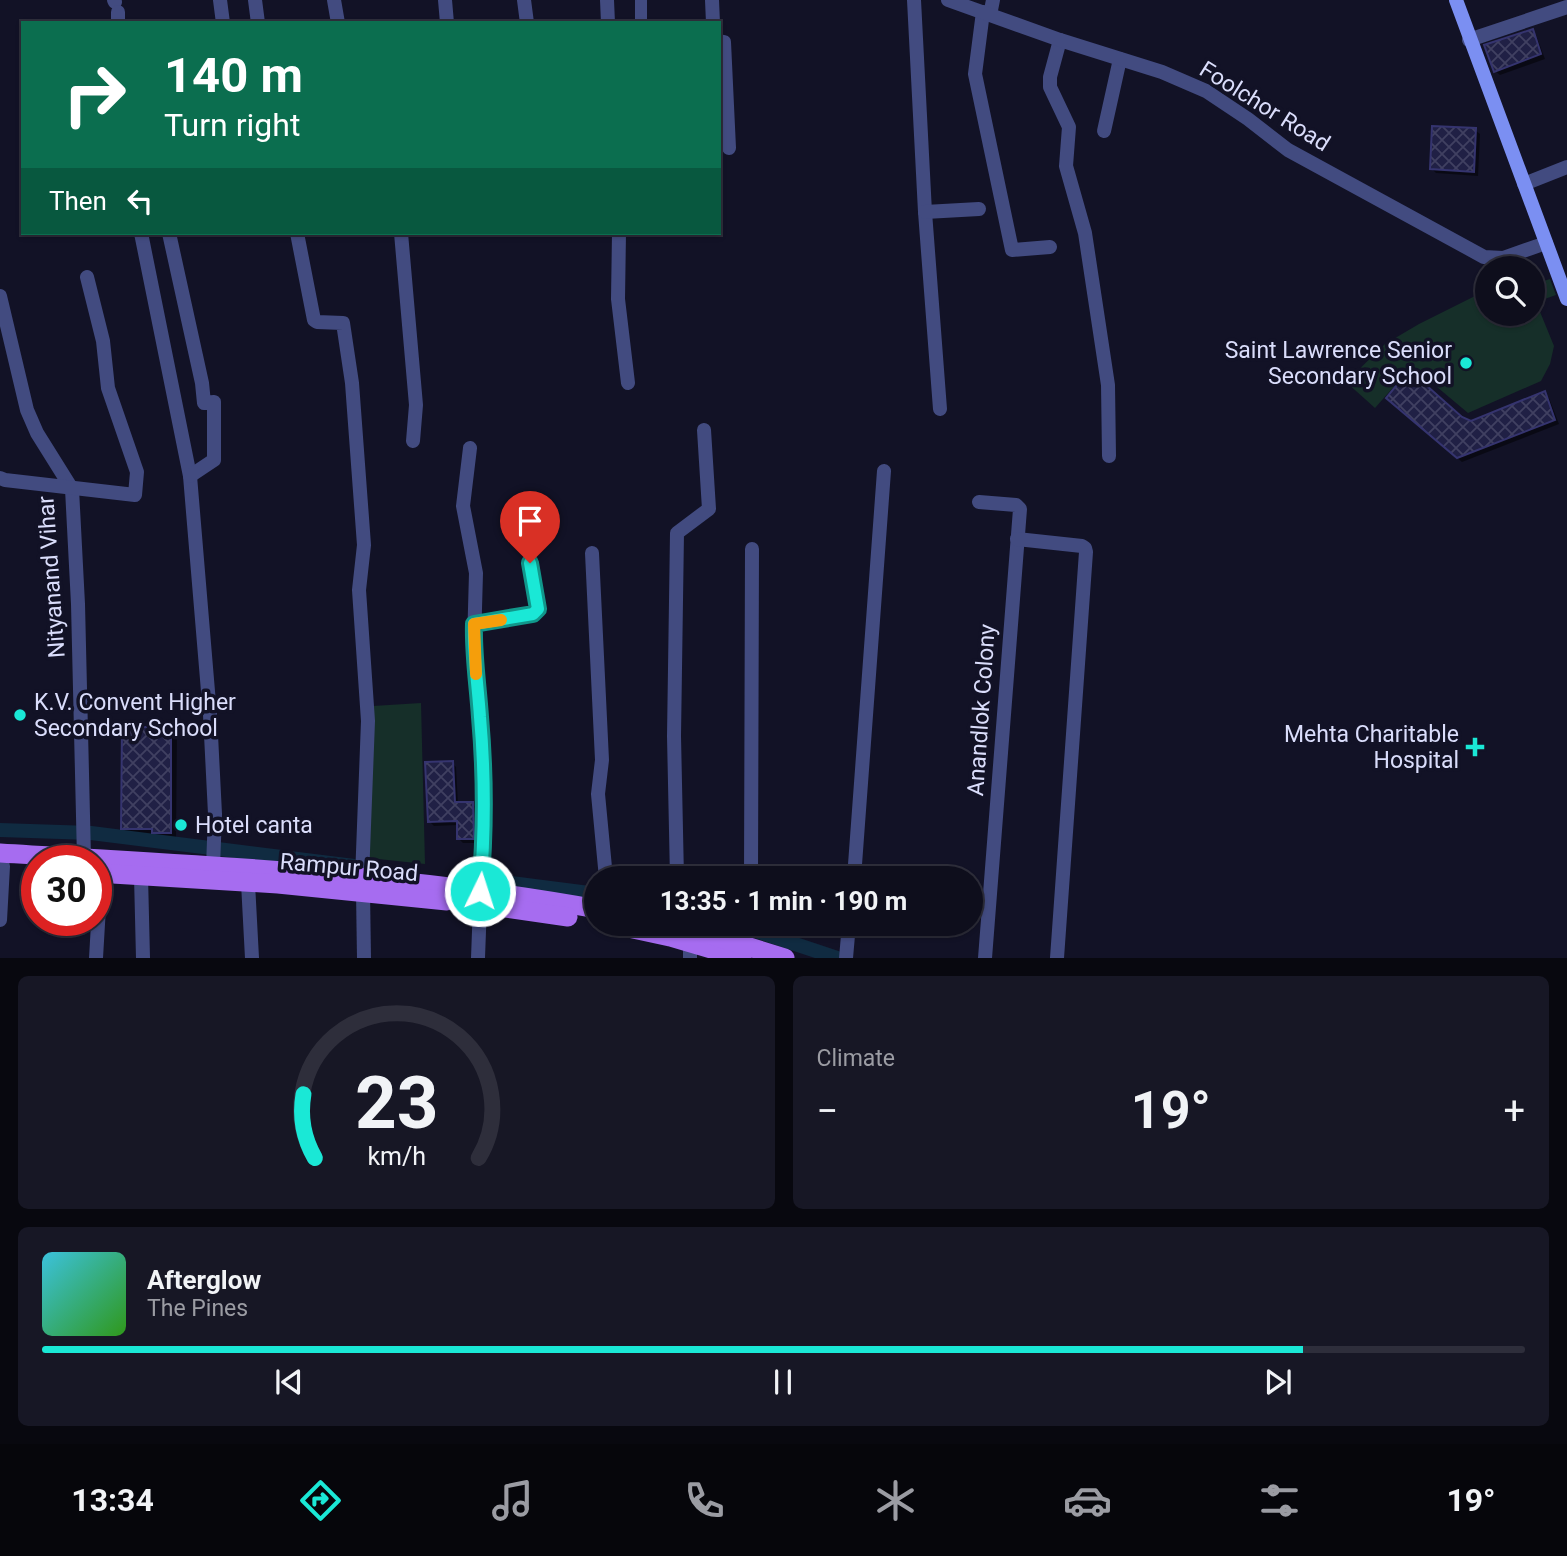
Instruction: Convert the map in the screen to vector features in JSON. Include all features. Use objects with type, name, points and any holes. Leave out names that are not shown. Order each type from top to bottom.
[{"type":"main road","points":[[1456,0],[1546,243],[1562,271],[1567,299]]},
{"type":"main road","points":[[112,866],[214,854],[363,885]]},
{"type":"main road","points":[[1,861],[21,863]]},
{"type":"main road","points":[[1,861],[21,865]]},
{"type":"main road","name":"Rampur Road","points":[[112,871],[141,876],[248,883],[481,888],[584,918]]},
{"type":"main road","points":[[481,888],[584,907]]},
{"type":"main road","points":[[647,936],[690,950],[745,937],[785,957]]},
{"type":"street","points":[[220,0],[223,21]]},
{"type":"street","points":[[255,0],[258,21]]},
{"type":"street","points":[[334,0],[338,21]]},
{"type":"street","points":[[445,0],[447,21]]},
{"type":"street","points":[[524,0],[527,21]]},
{"type":"street","points":[[607,0],[608,21]]},
{"type":"street","points":[[641,0],[641,21]]},
{"type":"street","points":[[712,0],[713,21]]},
{"type":"street","points":[[914,0],[925,212],[940,409]]},
{"type":"street","name":"Foolchor Road","points":[[950,0],[1059,40],[1162,72],[1206,92],[1248,119],[1288,150],[1484,257],[1503,258],[1546,243]]},
{"type":"street","points":[[993,0],[986,14],[975,74],[1012,250],[1050,247]]},
{"type":"street","points":[[1469,40],[1566,11]]},
{"type":"street","points":[[1059,40],[1049,77],[1050,87],[1069,127],[1066,166],[1085,233],[1108,385],[1109,456]]},
{"type":"street","points":[[721,41],[724,42],[729,148]]},
{"type":"street","points":[[1104,131],[1120,59]]},
{"type":"street","points":[[1524,184],[1567,167]]},
{"type":"street","points":[[925,212],[979,209]]},
{"type":"street","points":[[141,235],[190,476],[210,715],[214,854]]},
{"type":"street","points":[[169,235],[204,403],[214,402],[214,460],[190,476]]},
{"type":"street","points":[[297,235],[314,320],[342,323],[352,383],[362,513],[363,545],[359,590],[368,721],[363,885],[364,957]]},
{"type":"street","points":[[401,235],[416,405],[413,441]]},
{"type":"street","points":[[619,235],[618,299],[628,383]]},
{"type":"street","points":[[0,478],[135,495],[137,472],[108,388],[103,341],[87,277]]},
{"type":"street","name":"Nityanand Vihar","points":[[0,296],[27,410],[37,433],[72,489],[84,832],[88,845]]},
{"type":"street","points":[[677,866],[674,750],[677,535],[678,531],[709,509],[704,430]]},
{"type":"street","points":[[470,447],[463,506],[476,573],[474,644],[481,720],[484,836],[478,957]]},
{"type":"street","points":[[855,866],[884,471]]},
{"type":"street","name":"Anandlok Colony","points":[[979,502],[1019,506],[985,957]]},
{"type":"street","points":[[1017,540],[1082,546],[1086,552],[1057,957]]},
{"type":"street","points":[[751,866],[752,549]]},
{"type":"street","points":[[592,553],[602,760],[598,794],[605,866]]},
{"type":"street","points":[[474,624],[533,614],[538,609],[530,563]]},
{"type":"street","points":[[0,920],[1,861]]},
{"type":"street","points":[[141,876],[143,957]]},
{"type":"street","points":[[248,883],[252,957]]},
{"type":"street","name":"Nityanand Vihar","points":[[96,936],[96,957]]},
{"type":"street","points":[[846,957],[848,936]]},
{"type":"green space","points":[[1550,279],[1556,295],[1545,299],[1545,281]]},
{"type":"green space","points":[[1475,296],[1475,326],[1545,324],[1554,346],[1550,364],[1541,381],[1468,413],[1412,366],[1375,408],[1346,382],[1385,344]]},
{"type":"green space","points":[[421,703],[425,864],[369,858],[373,706]]},
{"type":"building","points":[[1533,29],[1541,54],[1494,72],[1484,45]]},
{"type":"building","points":[[1432,126],[1476,128],[1474,172],[1430,169]]},
{"type":"building","points":[[1409,370],[1462,417],[1471,421],[1545,391],[1555,420],[1457,458],[1386,398]]},
{"type":"building","points":[[122,727],[171,727],[171,833],[152,833],[152,829],[121,829]]},
{"type":"building","points":[[453,761],[455,802],[473,802],[474,839],[457,839],[457,821],[428,822],[425,762]]},
{"type":"waterway","points":[[0,830],[91,833],[354,866]]},
{"type":"waterway","points":[[456,876],[584,892]]},
{"type":"waterway","points":[[771,936],[837,958]]},
{"type":"slow traffic","points":[[476,674],[474,624],[501,620]]},
{"type":"place","name":"Saint Lawrence Senior Secondary School","points":[[1466,363]]},
{"type":"place","name":"K.V. Convent Higher Secondary School","points":[[20,715]]},
{"type":"place","name":"Mehta Charitable Hospital","points":[[1475,747]]},
{"type":"place","name":"Hotel canta","points":[[181,825]]},
{"type":"route","points":[[480,891],[484,836],[481,720],[474,624],[533,614],[538,609],[530,563]]}]
